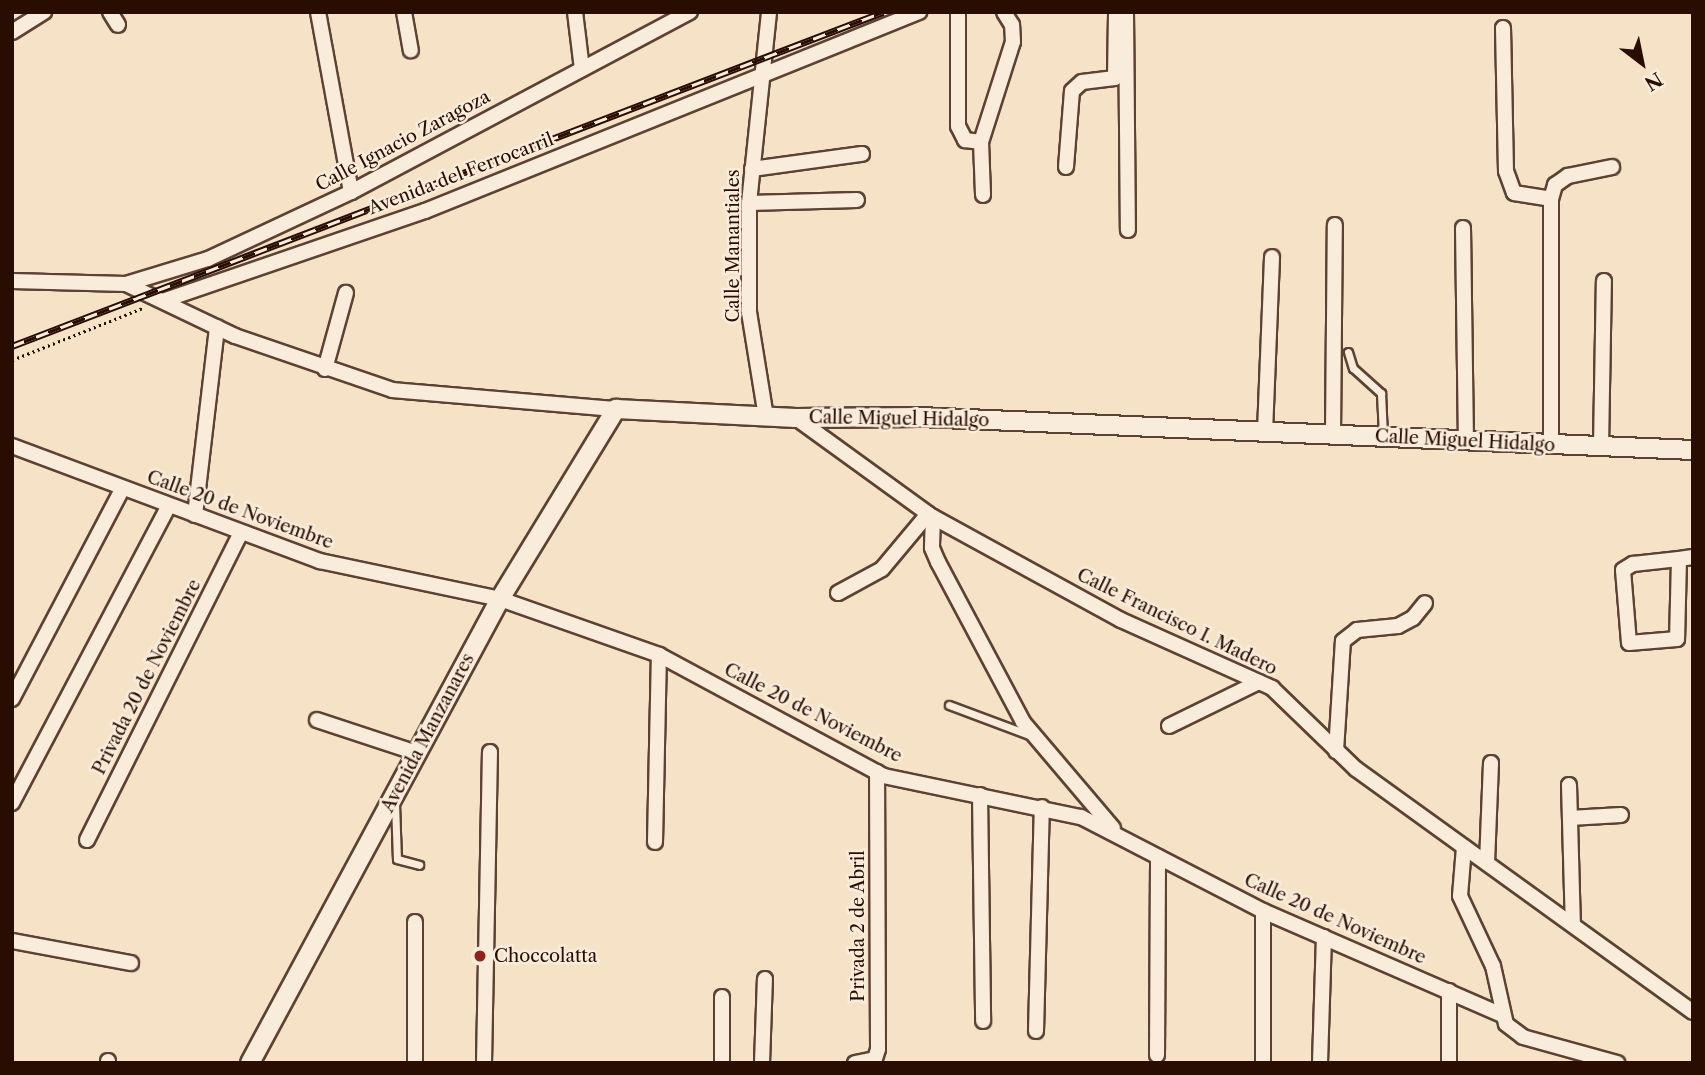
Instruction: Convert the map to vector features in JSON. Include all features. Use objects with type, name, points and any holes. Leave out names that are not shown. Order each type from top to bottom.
[{"type":"street","points":[[12,32],[44,12]]},
{"type":"street","points":[[110,12],[118,25]]},
{"type":"street","points":[[318,12],[351,192]]},
{"type":"street","points":[[404,12],[411,50]]},
{"type":"street","points":[[575,12],[582,69]]},
{"type":"street","name":"Calle Ignacio Zaragoza","points":[[126,284],[208,258],[351,192],[690,12]]},
{"type":"street","name":"Calle Manantiales","points":[[765,417],[749,312],[749,203],[760,75],[769,12]]},
{"type":"street","name":"Avenida del Ferrocarril","points":[[165,300],[425,211],[919,12]]},
{"type":"street","points":[[958,12],[958,126],[965,140],[981,142]]},
{"type":"street","points":[[983,195],[981,142],[1013,42],[1012,26],[1004,12]]},
{"type":"street","points":[[1066,167],[1072,91],[1082,82],[1115,78],[1116,12]]},
{"type":"street","points":[[1126,12],[1128,230]]},
{"type":"street","points":[[1503,28],[1506,171],[1514,193],[1551,199]]},
{"type":"street","points":[[752,169],[862,154]]},
{"type":"street","points":[[1551,445],[1551,199],[1555,185],[1568,176],[1612,167]]},
{"type":"street","points":[[749,203],[857,200]]},
{"type":"street","points":[[1334,435],[1335,225]]},
{"type":"street","points":[[1463,228],[1466,440]]},
{"type":"street","points":[[1265,432],[1272,257]]},
{"type":"street","points":[[12,281],[126,284]]},
{"type":"street","points":[[1601,447],[1604,281]]},
{"type":"street","name":"Calle Miguel Hidalgo","points":[[126,284],[165,300],[217,327],[325,369],[393,390],[616,410],[765,417],[919,417],[1693,450]]},
{"type":"street","points":[[325,369],[346,293]]},
{"type":"street","points":[[195,515],[217,327]]},
{"type":"street","name":"Avenida Manzanares","points":[[250,1063],[500,599],[616,410]]},
{"type":"street","name":"Calle Francisco I. Madero","points":[[796,418],[930,515],[1121,620],[1259,682],[1290,703],[1336,751],[1693,1012]]},
{"type":"street","name":"Calle 20 de Noviembre","points":[[12,446],[168,507],[320,561],[500,599],[659,655],[877,772],[1042,807],[1116,832],[1158,857],[1263,911],[1502,1014],[1523,1037],[1572,1057],[1617,1063]]},
{"type":"street","points":[[12,699],[123,488]]},
{"type":"street","points":[[12,803],[168,507]]},
{"type":"street","points":[[838,593],[882,569],[930,515]]},
{"type":"street","points":[[930,515],[932,548],[938,562],[1032,737],[1116,832]]},
{"type":"street","name":"Privada 20 de Noviembre","points":[[88,840],[241,532]]},
{"type":"street","points":[[1686,558],[1677,639],[1629,643],[1624,614],[1623,570],[1633,565],[1686,558]]},
{"type":"street","points":[[1336,751],[1343,641],[1357,630],[1398,626],[1413,618],[1425,603]]},
{"type":"street","points":[[655,842],[659,655]]},
{"type":"street","points":[[1169,726],[1259,682]]},
{"type":"street","points":[[317,720],[417,753]]},
{"type":"street","points":[[484,1063],[491,752]]},
{"type":"street","points":[[1487,863],[1491,763]]},
{"type":"street","name":"Privada 2 de Abril","points":[[855,1063],[875,1059],[878,1049],[877,772]]},
{"type":"street","points":[[1569,785],[1573,925]]},
{"type":"street","points":[[980,795],[983,1021]]},
{"type":"street","points":[[1036,1031],[1042,807]]},
{"type":"street","points":[[1570,818],[1621,815]]},
{"type":"street","points":[[1464,847],[1460,895],[1493,967],[1502,1014]]},
{"type":"street","points":[[1157,1055],[1158,857]]},
{"type":"street","points":[[1263,911],[1263,1063]]},
{"type":"street","points":[[415,922],[415,1063]]},
{"type":"street","points":[[1320,1063],[1324,937]]},
{"type":"street","points":[[12,941],[131,963]]},
{"type":"street","points":[[762,1063],[765,979]]},
{"type":"street","points":[[1449,991],[1449,1063]]},
{"type":"street","points":[[722,997],[722,1063]]},
{"type":"lane","points":[[1348,352],[1353,368],[1381,394],[1383,437]]},
{"type":"lane","points":[[949,705],[1032,737]]},
{"type":"lane","points":[[394,796],[397,859],[419,865]]},
{"type":"path","points":[[12,360],[165,300]]},
{"type":"railway","points":[[12,346],[883,12]]},
{"type":"place","name":"Choccolatta","points":[[480,956]]}]
